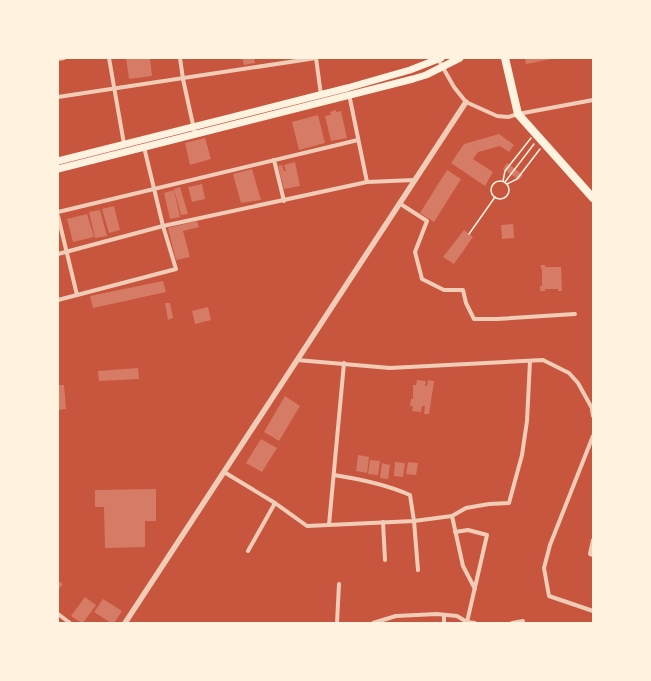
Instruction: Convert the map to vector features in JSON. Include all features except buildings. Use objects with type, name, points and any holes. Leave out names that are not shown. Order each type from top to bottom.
[{"type":"highway","points":[[505,58],[518,114],[593,198]]},
{"type":"main road","points":[[58,169],[143,143],[194,130],[322,99],[349,96],[413,79],[426,75],[460,58]]},
{"type":"main road","points":[[322,99],[347,88],[410,70],[439,59]]},
{"type":"main road","points":[[58,161],[124,144],[143,143]]},
{"type":"street","points":[[58,59],[64,58]]},
{"type":"street","points":[[109,58],[124,144]]},
{"type":"street","points":[[180,58],[194,130]]},
{"type":"street","points":[[58,97],[316,58],[322,99]]},
{"type":"street","points":[[439,59],[454,87],[466,102],[497,116],[508,117],[593,100]]},
{"type":"street","points":[[347,88],[367,182]]},
{"type":"street","points":[[125,623],[466,102]]},
{"type":"street","points":[[58,212],[358,140]]},
{"type":"street","points":[[58,300],[176,269],[163,226],[143,143]]},
{"type":"street","points":[[274,160],[284,201]]},
{"type":"street","points":[[58,254],[163,226],[367,182],[414,180]]},
{"type":"street","points":[[399,203],[426,221],[415,252],[422,280],[444,290],[463,290],[466,303],[474,319],[575,314]]},
{"type":"street","points":[[58,216],[77,295]]},
{"type":"street","points":[[297,360],[390,368],[542,360],[569,373],[578,383],[593,410],[593,416]]},
{"type":"street","points":[[224,472],[275,503],[307,526],[414,521],[452,516],[466,508],[489,504],[510,503],[522,455],[528,421],[530,361]]},
{"type":"street","points":[[329,526],[344,363]]},
{"type":"street","points":[[593,436],[550,546],[544,568],[549,596],[593,611]]},
{"type":"street","points":[[334,475],[362,479],[410,494],[418,570]]},
{"type":"street","points":[[248,551],[275,503]]},
{"type":"street","points":[[452,516],[463,566],[475,589]]},
{"type":"street","points":[[383,522],[385,560]]},
{"type":"street","points":[[455,532],[468,530],[487,535],[467,622]]},
{"type":"street","points":[[593,540],[590,554],[593,556]]},
{"type":"street","points":[[337,623],[339,584]]},
{"type":"street","points":[[58,614],[70,623]]},
{"type":"street","points":[[444,615],[444,623]]},
{"type":"street","points":[[373,623],[396,616],[444,615],[457,616],[467,622],[475,623]]},
{"type":"street","points":[[512,623],[523,620]]},
{"type":"path","points":[[531,138],[506,170],[505,183],[509,191],[506,197],[501,199],[495,197],[492,192],[492,186],[496,182],[505,183],[517,179],[541,147]]},
{"type":"path","points":[[505,183],[536,142]]},
{"type":"path","points":[[469,234],[495,197]]}]
